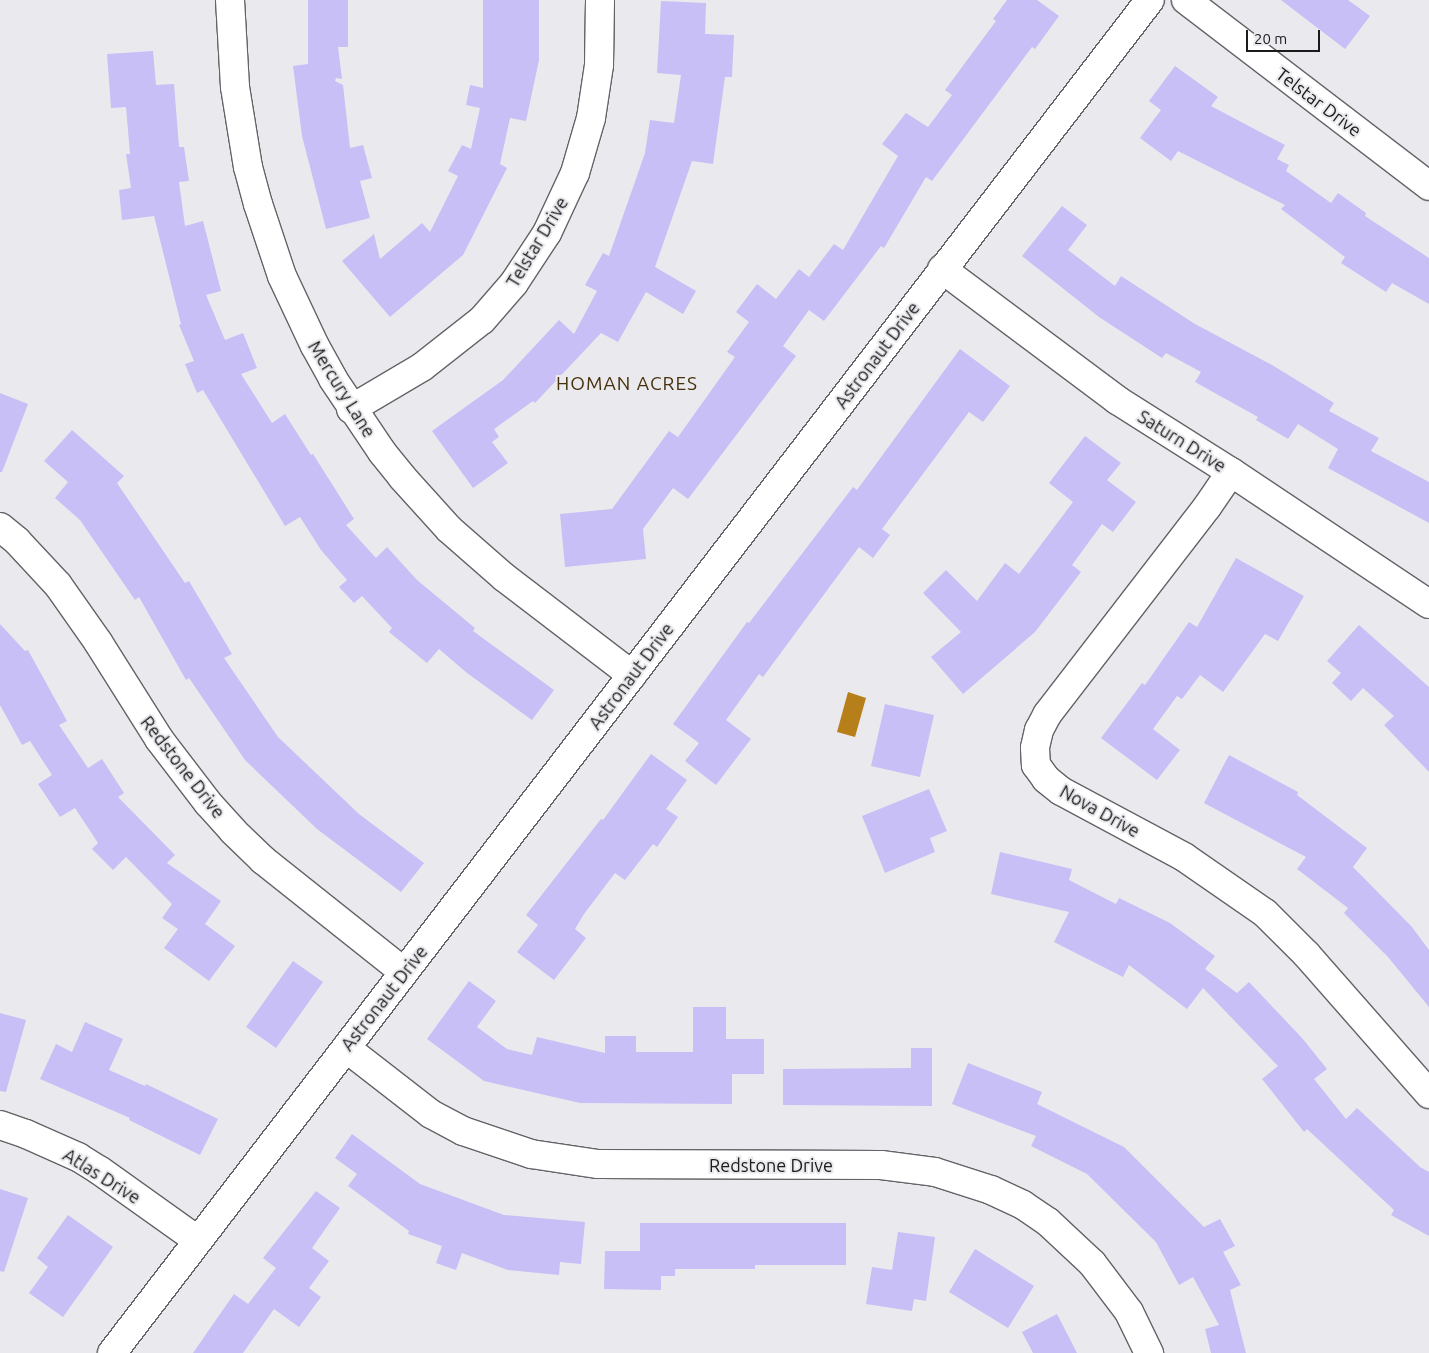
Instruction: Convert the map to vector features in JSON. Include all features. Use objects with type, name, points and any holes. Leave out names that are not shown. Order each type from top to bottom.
[{"type":"street","name":"Mercury Lane","points":[[230,0],[235,88],[248,167],[258,204],[282,276],[298,313],[351,409],[402,477],[449,529],[505,578],[632,675]]},
{"type":"street","name":"Telstar Drive","points":[[351,409],[422,367],[482,320],[514,283],[547,233],[575,173],[591,118],[599,65],[600,0]]},
{"type":"street","name":"Astronaut Drive","points":[[112,1353],[1150,0]]},
{"type":"street","name":"Telstar Drive","points":[[1186,0],[1429,186]]},
{"type":"street","name":"Saturn Drive","points":[[942,269],[1117,400],[1231,472],[1429,604]]},
{"type":"street","name":"Nova Drive","points":[[1231,472],[1207,507],[1047,715],[1039,730],[1035,748],[1036,765],[1046,779],[1060,791],[1184,857],[1265,913],[1307,955],[1429,1094]]},
{"type":"street","name":"Redstone Drive","points":[[0,527],[17,541],[58,585],[94,635],[159,739],[208,803],[233,831],[263,860],[404,972]]},
{"type":"street","name":"Redstone Drive","points":[[346,1048],[431,1114],[463,1131],[531,1154],[598,1164],[890,1166],[935,1172],[991,1190],[1023,1205],[1048,1222],[1086,1257],[1111,1286],[1129,1312],[1149,1353]]},
{"type":"street","name":"Atlas Drive","points":[[0,1125],[34,1137],[78,1157],[197,1240]]},
{"type":"shaded area","points":[[848,692],[866,698],[855,737],[837,732]]},
{"type":"building","points":[[308,0],[348,0],[348,47],[338,47],[342,79],[336,78],[335,81],[343,85],[350,148],[363,145],[372,178],[360,181],[370,218],[326,229],[302,136],[293,66],[308,64]]},
{"type":"building","points":[[483,0],[539,0],[539,60],[526,121],[510,118],[500,164],[507,168],[463,255],[390,317],[342,261],[374,234],[380,259],[422,223],[430,232],[458,176],[448,171],[462,145],[471,149],[480,108],[466,105],[470,85],[483,88]]},
{"type":"building","points":[[1007,0],[1037,0],[1059,16],[1035,49],[1032,47],[932,181],[926,177],[884,248],[881,246],[824,321],[809,310],[783,346],[796,356],[688,499],[673,488],[643,529],[646,559],[565,567],[560,514],[612,509],[669,431],[678,437],[735,357],[727,352],[749,322],[736,312],[757,284],[776,299],[799,269],[809,277],[834,244],[843,250],[898,156],[882,144],[906,113],[928,127],[952,95],[945,90],[996,21],[993,19]]},
{"type":"building","points":[[1281,0],[1348,0],[1370,16],[1345,49]]},
{"type":"building","points":[[661,1],[706,3],[705,34],[734,35],[732,77],[725,77],[713,164],[692,161],[655,267],[696,291],[683,314],[646,292],[618,342],[601,333],[535,403],[533,401],[494,429],[499,437],[492,442],[508,463],[473,488],[432,431],[503,380],[559,320],[574,334],[597,291],[585,285],[603,253],[609,256],[645,153],[650,120],[674,123],[681,75],[657,73]]},
{"type":"building","points":[[153,51],[156,85],[174,84],[179,147],[184,147],[189,181],[179,182],[185,226],[203,221],[221,291],[206,295],[225,340],[243,333],[257,368],[241,374],[272,423],[285,414],[354,519],[346,525],[376,558],[387,547],[417,580],[475,628],[473,631],[554,690],[532,720],[467,673],[439,649],[427,663],[389,632],[392,628],[362,596],[354,603],[339,587],[347,580],[321,550],[300,517],[285,526],[203,390],[197,393],[185,364],[194,361],[179,325],[181,324],[154,216],[122,220],[119,190],[131,188],[126,154],[130,154],[126,107],[111,108],[107,54]]},
{"type":"building","points":[[1175,66],[1218,97],[1211,106],[1285,145],[1277,159],[1289,165],[1286,171],[1331,203],[1338,193],[1366,213],[1365,216],[1429,258],[1429,304],[1392,283],[1386,292],[1341,263],[1345,257],[1281,209],[1285,205],[1178,151],[1171,161],[1140,138],[1161,110],[1149,101]]},
{"type":"building","points":[[1062,206],[1087,225],[1068,250],[1115,286],[1121,276],[1195,324],[1272,365],[1334,403],[1329,411],[1379,438],[1371,451],[1429,482],[1429,523],[1328,468],[1338,449],[1298,424],[1288,439],[1256,420],[1258,417],[1195,382],[1201,372],[1166,353],[1162,358],[1099,317],[1022,256]]},
{"type":"building","points":[[960,349],[1010,386],[983,422],[969,412],[882,529],[890,535],[873,558],[859,547],[763,677],[759,674],[726,720],[751,739],[716,785],[685,761],[699,743],[673,724],[747,622],[749,623],[853,487],[857,490]]},
{"type":"building","points":[[0,393],[28,404],[2,472],[0,472]]},
{"type":"building","points":[[72,430],[124,476],[117,483],[185,583],[189,581],[232,654],[224,658],[278,737],[359,814],[424,863],[401,892],[317,829],[245,760],[189,678],[186,680],[139,597],[135,600],[80,520],[55,498],[68,482],[44,461]]},
{"type":"building","points":[[1085,436],[1121,463],[1107,480],[1136,502],[1113,532],[1102,524],[1072,565],[1081,572],[1035,632],[963,694],[931,657],[961,632],[923,593],[946,570],[977,601],[1005,563],[1019,574],[1073,502],[1049,483]]},
{"type":"building","points":[[1236,558],[1304,596],[1278,641],[1265,634],[1223,692],[1200,675],[1182,699],[1177,696],[1153,729],[1180,750],[1157,780],[1101,738],[1142,683],[1145,685],[1189,622],[1197,627]]},
{"type":"building","points":[[0,624],[25,651],[28,650],[67,721],[59,725],[88,768],[102,759],[124,793],[118,797],[175,855],[167,863],[221,901],[205,924],[235,946],[209,981],[164,948],[178,929],[162,918],[172,904],[126,857],[113,870],[92,849],[98,843],[75,808],[60,817],[38,784],[52,775],[30,741],[22,745],[0,705]]},
{"type":"building","points":[[1359,625],[1429,687],[1429,772],[1384,725],[1394,716],[1363,688],[1351,701],[1332,683],[1341,673],[1327,661]]},
{"type":"building","points":[[885,704],[934,715],[920,777],[871,766]]},
{"type":"building","points":[[651,754],[687,780],[666,809],[678,817],[657,847],[653,844],[625,880],[615,873],[575,929],[586,938],[554,980],[517,952],[538,925],[526,915],[601,819],[603,820]]},
{"type":"building","points":[[1229,755],[1298,792],[1297,795],[1367,848],[1353,867],[1412,927],[1429,950],[1429,1007],[1388,957],[1344,913],[1348,908],[1297,869],[1306,857],[1204,803]]},
{"type":"building","points":[[929,789],[947,831],[930,838],[935,852],[885,873],[862,816]]},
{"type":"building","points":[[1000,852],[1072,869],[1069,880],[1116,904],[1119,898],[1170,923],[1215,956],[1205,969],[1237,993],[1249,982],[1302,1038],[1327,1069],[1314,1079],[1346,1119],[1357,1108],[1420,1167],[1429,1172],[1429,1236],[1391,1215],[1394,1210],[1307,1129],[1304,1132],[1262,1079],[1278,1066],[1203,988],[1187,1009],[1129,965],[1123,977],[1054,942],[1069,912],[991,894]]},
{"type":"building","points":[[293,961],[323,982],[276,1048],[246,1027]]},
{"type":"building","points":[[469,981],[496,1001],[477,1027],[507,1049],[532,1055],[537,1037],[605,1053],[605,1036],[636,1036],[636,1052],[693,1052],[693,1007],[726,1007],[726,1039],[764,1039],[764,1074],[732,1074],[732,1104],[580,1103],[484,1081],[427,1039]]},
{"type":"building","points":[[0,1013],[26,1020],[6,1092],[0,1091]]},
{"type":"building","points":[[85,1022],[123,1039],[109,1070],[145,1086],[146,1084],[218,1119],[200,1155],[129,1120],[130,1118],[40,1079],[56,1044],[72,1052]]},
{"type":"building","points":[[911,1048],[932,1048],[932,1106],[783,1105],[783,1069],[911,1068]]},
{"type":"building","points":[[968,1063],[1042,1092],[1037,1104],[1124,1147],[1204,1227],[1220,1219],[1235,1246],[1223,1252],[1241,1285],[1230,1290],[1246,1353],[1211,1353],[1205,1329],[1219,1325],[1193,1277],[1179,1285],[1156,1242],[1087,1174],[1031,1146],[1036,1136],[952,1104]]},
{"type":"building","points":[[352,1134],[420,1184],[504,1215],[585,1222],[581,1264],[560,1262],[559,1275],[508,1270],[462,1253],[456,1270],[436,1263],[442,1246],[408,1234],[409,1231],[348,1186],[357,1174],[335,1158]]},
{"type":"building","points":[[0,1189],[28,1198],[4,1272],[0,1271]]},
{"type":"building","points":[[316,1191],[340,1208],[312,1248],[329,1261],[309,1288],[321,1297],[299,1327],[274,1309],[243,1353],[193,1353],[234,1294],[248,1304],[276,1268],[263,1258]]},
{"type":"building","points":[[68,1215],[113,1247],[63,1317],[29,1293],[48,1267],[37,1258]]},
{"type":"building","points":[[640,1223],[846,1223],[846,1265],[755,1265],[755,1269],[675,1269],[675,1276],[661,1276],[661,1290],[604,1289],[605,1251],[640,1251]]},
{"type":"building","points":[[898,1232],[935,1237],[926,1301],[914,1299],[912,1311],[866,1304],[872,1267],[892,1270]]},
{"type":"building","points":[[975,1249],[1034,1286],[1008,1328],[949,1292]]},
{"type":"building","points":[[1057,1314],[1077,1353],[1033,1353],[1022,1332]]},
{"type":"district","name":"HOMAN ACRES","points":[[627,384]]}]
